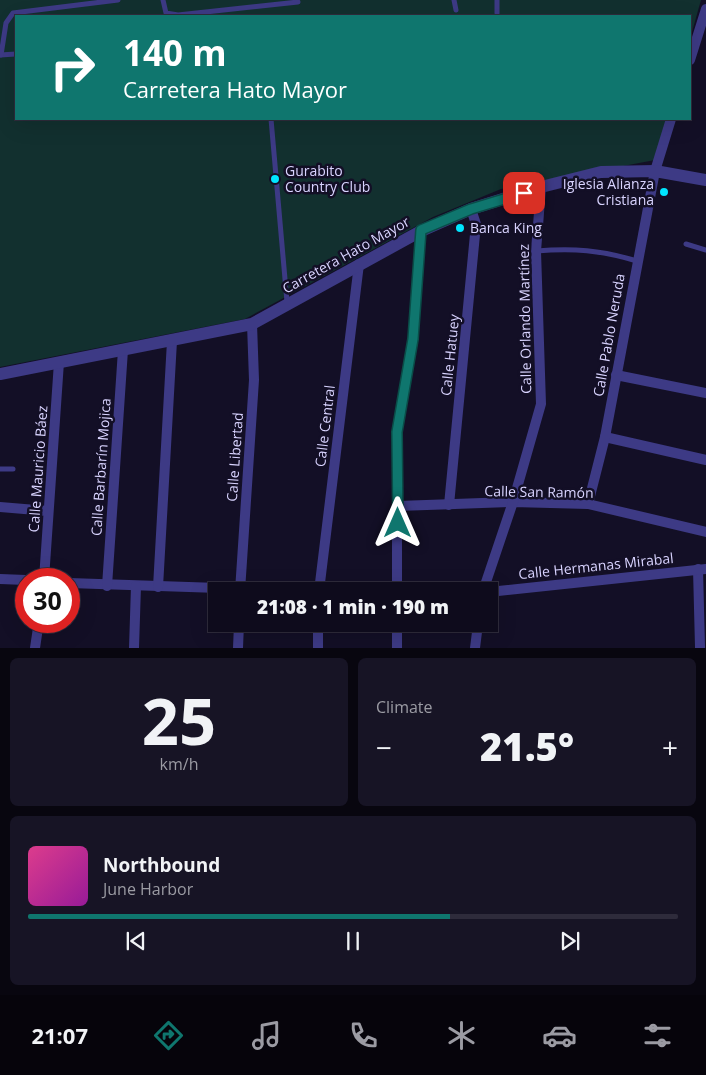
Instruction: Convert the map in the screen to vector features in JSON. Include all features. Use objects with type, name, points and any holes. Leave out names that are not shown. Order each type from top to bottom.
[{"type":"street","points":[[691,57],[706,9]]},
{"type":"street","name":"Calle Pablo Neruda","points":[[588,504],[605,437],[655,171],[672,120]]},
{"type":"street","name":"Carretera Hato Mayor","points":[[0,374],[252,324],[288,306],[421,230],[471,209],[541,187],[601,172],[655,171],[706,180]]},
{"type":"street","name":"Calle Orlando Martínez","points":[[486,582],[541,404],[536,251],[541,187]]},
{"type":"street","name":"Calle Hatuey","points":[[449,505],[476,224],[471,209]]},
{"type":"street","points":[[398,582],[397,432],[413,339],[421,230]]},
{"type":"street","name":"Calle Central","points":[[320,582],[359,264]]},
{"type":"street","name":"Calle Libertad","points":[[241,582],[254,380],[252,324]]},
{"type":"street","points":[[158,587],[172,341]]},
{"type":"street","name":"Calle Barbarín Mojica","points":[[107,586],[122,350]]},
{"type":"street","name":"Calle Mauricio Báez","points":[[45,568],[59,362]]},
{"type":"street","points":[[616,374],[706,393]]},
{"type":"street","points":[[605,437],[706,460]]},
{"type":"street","name":"Calle San Ramón","points":[[398,506],[512,502],[588,504],[706,532]]},
{"type":"street","points":[[0,506],[48,511]]},
{"type":"street","points":[[702,569],[700,648],[706,647]]},
{"type":"street","name":"Calle Hermanas Mirabal","points":[[498,591],[702,569]]},
{"type":"street","points":[[0,579],[15,580]]},
{"type":"street","points":[[80,584],[208,589]]},
{"type":"street","points":[[134,648],[136,586]]},
{"type":"street","points":[[238,632],[238,648]]},
{"type":"street","points":[[318,632],[318,648]]},
{"type":"street","points":[[398,632],[398,648]]},
{"type":"street","points":[[476,648],[477,632]]},
{"type":"street","points":[[35,648],[37,633]]},
{"type":"lane","points":[[15,54],[1,55],[6,23],[12,13],[118,0]]},
{"type":"lane","points":[[163,0],[166,13],[178,15],[298,2]]},
{"type":"lane","points":[[454,0],[456,10]]},
{"type":"lane","points":[[497,0],[498,14]]},
{"type":"lane","points":[[270,120],[288,306]]},
{"type":"lane","points":[[686,244],[706,250]]},
{"type":"lane","points":[[536,251],[570,248],[596,250],[637,261]]},
{"type":"lane","points":[[0,469],[13,469]]},
{"type":"green space","name":"Gurabito Country Club","points":[[0,0],[701,0],[691,35],[691,15],[15,15],[15,120],[667,120],[655,160],[501,189],[433,217],[245,319],[0,367]]},
{"type":"place","name":"Gurabito Country Club","points":[[275,179]]},
{"type":"place","name":"Iglesia Alianza Cristiana","points":[[664,192]]},
{"type":"place","name":"Banca King","points":[[460,228]]},
{"type":"route","points":[[398,523],[397,432],[413,339],[421,230],[471,209],[524,193]]}]
